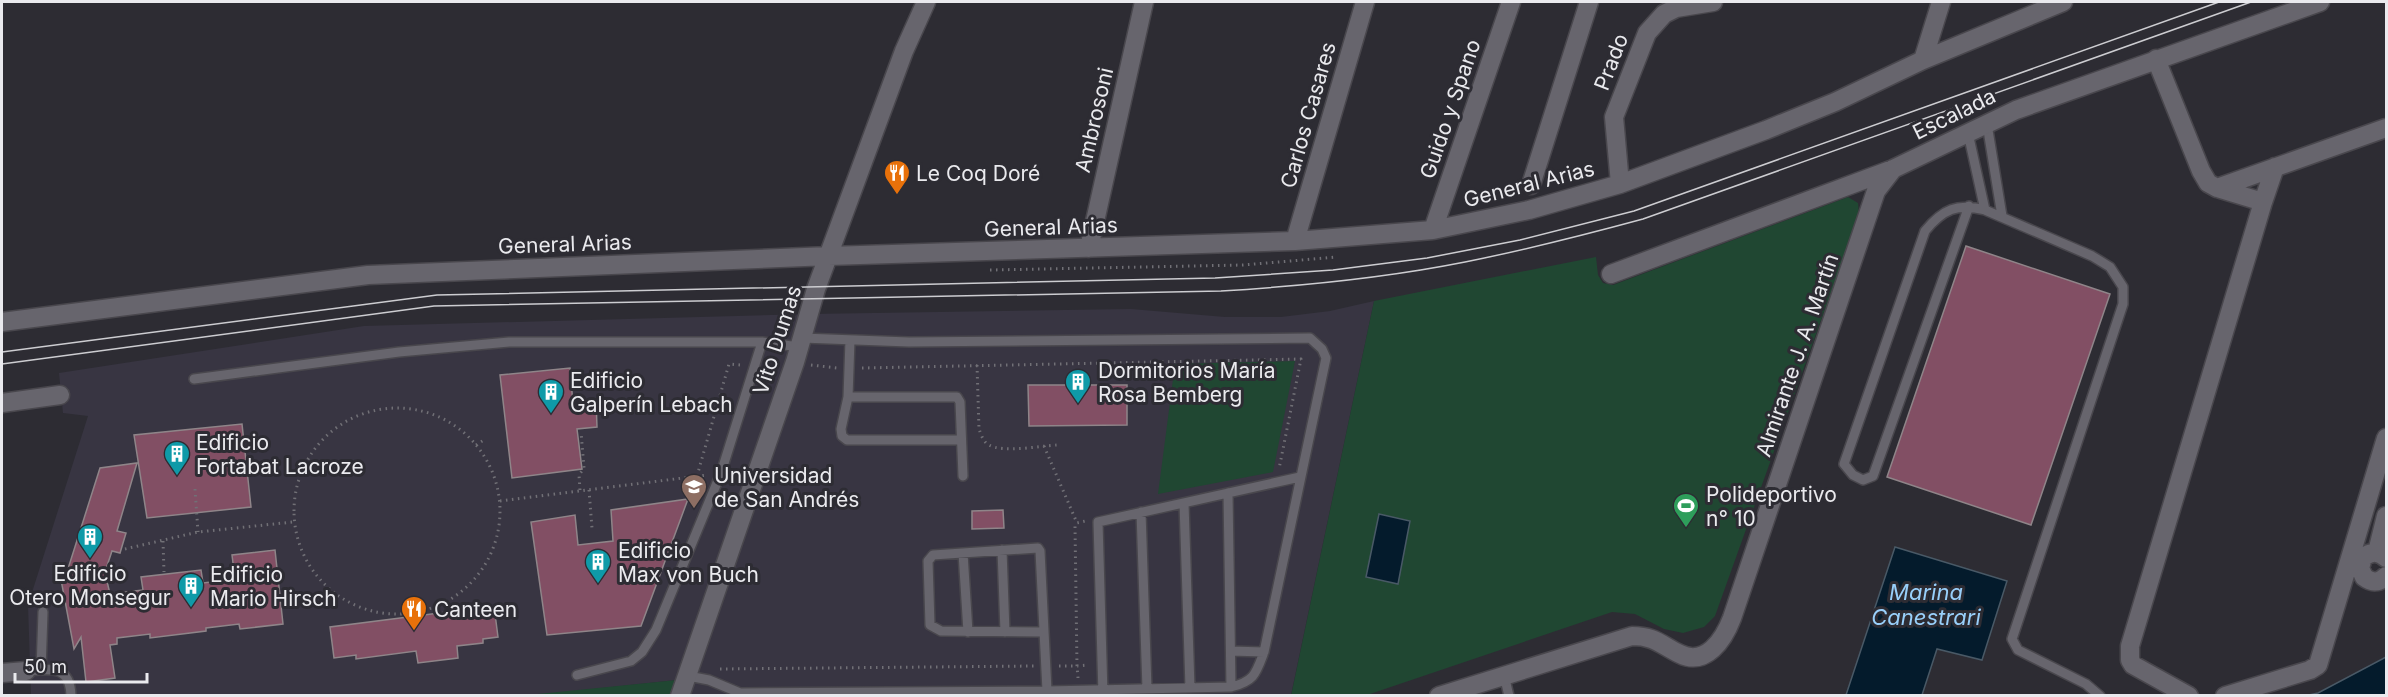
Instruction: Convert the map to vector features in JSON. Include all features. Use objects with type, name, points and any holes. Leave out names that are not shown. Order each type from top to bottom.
[{"type":"street","name":"Vito Dumas","points":[[680,696],[829,256],[904,51],[926,2]]},
{"type":"street","name":"Ambrosoni","points":[[1089,248],[1144,2]]},
{"type":"street","name":"Carlos Casares","points":[[1295,242],[1365,2]]},
{"type":"street","name":"Guido y Spano","points":[[1433,230],[1511,2]]},
{"type":"street","points":[[1531,185],[1589,2]]},
{"type":"street","name":"Prado","points":[[1620,184],[1614,117],[1647,33],[1664,14],[1676,8],[1713,2]]},
{"type":"street","points":[[1923,60],[1941,2]]},
{"type":"street","name":"General Arias","points":[[2,322],[368,275],[829,256],[1295,242],[1433,230],[1529,210],[1620,184],[1796,118],[1923,60],[2063,2]]},
{"type":"street","name":"Escalada","points":[[1611,274],[1893,169],[2016,110],[2320,2]]},
{"type":"street","points":[[2156,59],[2201,171],[2208,183],[2217,188],[2264,202]]},
{"type":"street","points":[[2217,188],[2386,128]]},
{"type":"street","points":[[2188,696],[2133,665],[2130,660],[2130,646],[2275,167]]},
{"type":"street","name":"Almirante J. A. Martín","points":[[1504,675],[1632,636],[1655,639],[1682,656],[1695,658],[1706,655],[1726,634],[1876,191],[1893,169]]},
{"type":"street","points":[[2,403],[60,395]]},
{"type":"street","points":[[2225,696],[2310,670],[2318,665],[2386,438]]},
{"type":"street","points":[[2386,516],[2382,555],[2367,554],[2363,558],[2361,573],[2373,582],[2382,580],[2386,576]]},
{"type":"street","points":[[2,673],[34,671]]},
{"type":"street","points":[[1439,696],[1504,675]]},
{"type":"lane","points":[[1987,124],[2002,216]]},
{"type":"lane","points":[[1968,133],[1985,210]]},
{"type":"lane","points":[[1969,206],[1873,476],[1863,480],[1853,475],[1844,464],[1925,231],[1940,213],[1969,206],[1985,210],[2092,256],[2110,267],[2123,287],[2123,304],[2012,639],[2018,650],[2086,684],[2100,696]]},
{"type":"lane","points":[[194,379],[399,352],[509,342],[762,342],[798,349],[850,340],[909,342],[1310,338],[1322,349],[1326,358],[1264,652],[1255,676],[1245,683],[1231,687],[1190,688],[1169,692],[1147,689],[1103,693],[1047,691],[737,694],[689,673]]},
{"type":"lane","points":[[850,340],[848,397],[841,429],[842,436],[847,440],[961,440]]},
{"type":"lane","points":[[577,675],[631,661],[642,652],[657,630],[721,473],[762,342]]},
{"type":"lane","points":[[848,397],[957,397],[960,402],[963,476]]},
{"type":"lane","points":[[1103,693],[1098,522],[1300,477]]},
{"type":"lane","points":[[1228,493],[1231,687]]},
{"type":"lane","points":[[1184,503],[1190,688]]},
{"type":"lane","points":[[1141,512],[1147,689]]},
{"type":"lane","points":[[1043,632],[941,631],[930,625],[928,561],[933,555],[1038,548],[1041,551],[1047,691]]},
{"type":"lane","points":[[1002,550],[1005,632]]},
{"type":"lane","points":[[963,553],[968,632]]},
{"type":"lane","points":[[43,612],[34,671],[54,669],[66,676],[71,696]]},
{"type":"lane","points":[[1231,651],[1264,652]]},
{"type":"lane","points":[[1504,675],[1509,696]]},
{"type":"path","points":[[798,349],[832,368],[1301,359],[1278,475]]},
{"type":"path","points":[[697,476],[729,364],[754,367]]},
{"type":"path","points":[[977,365],[979,429],[988,445],[1003,448],[1057,445]]},
{"type":"path","points":[[387,407],[414,408],[440,416],[463,430],[476,445],[482,450],[494,474],[500,501],[500,526],[493,550],[480,571],[464,590],[443,603],[419,612],[394,614],[362,608],[346,602],[326,587],[310,568],[299,546],[293,522],[294,495],[302,469],[316,445],[336,426],[360,413],[387,407]]},
{"type":"path","points":[[580,490],[579,475],[584,468],[581,432]]},
{"type":"path","points":[[476,445],[484,440]]},
{"type":"path","points":[[1044,446],[1077,523],[1075,526],[1079,691]]},
{"type":"path","points":[[500,501],[721,473]]},
{"type":"path","points":[[195,489],[198,532]]},
{"type":"path","points":[[589,490],[592,528]]},
{"type":"path","points":[[1077,523],[1088,520]]},
{"type":"path","points":[[125,549],[198,532],[293,522]]},
{"type":"path","points":[[163,541],[164,572]]},
{"type":"path","points":[[689,673],[1102,664]]},
{"type":"shaded area","name":"Universidad de San Andrés","points":[[1374,301],[1291,695],[680,695],[686,679],[528,696],[31,695],[28,605],[88,416],[63,413],[59,373],[364,326],[810,314],[1131,309],[1225,317],[1281,317],[1330,311]]},
{"type":"green space","points":[[1848,197],[1858,203],[1859,214],[1715,616],[1704,627],[1683,633],[1664,629],[1635,614],[1612,612],[1367,695],[1291,696],[1374,301],[1596,257],[1598,275],[1603,283],[1613,285]]},
{"type":"green space","points":[[1295,361],[1273,472],[1158,494],[1175,364]]},
{"type":"green space","points":[[687,679],[680,695],[528,695]]},
{"type":"water","points":[[1379,514],[1410,521],[1398,584],[1366,577]]},
{"type":"water","name":"Marina Canestrari","points":[[1895,547],[2007,581],[1982,660],[1937,649],[1922,695],[1846,695]]},
{"type":"water","points":[[2386,657],[2386,695],[2309,695],[2318,693]]},
{"type":"building","points":[[1966,246],[2110,294],[2031,525],[1887,477]]},
{"type":"building","name":"Edificio Galperín Lebach","points":[[570,368],[573,404],[596,400],[597,427],[577,429],[582,469],[512,478],[500,375]]},
{"type":"building","name":"Dormitorios María Rosa Bemberg","points":[[1028,385],[1127,385],[1127,425],[1029,426]]},
{"type":"building","name":"Edificio Fortabat Lacroze","points":[[242,424],[251,507],[147,518],[134,435]]},
{"type":"building","points":[[137,463],[117,531],[126,533],[120,553],[112,551],[107,566],[106,577],[110,594],[143,590],[141,577],[201,570],[203,583],[235,579],[232,555],[275,550],[283,624],[240,629],[239,624],[150,638],[150,634],[117,638],[117,644],[110,645],[115,678],[86,682],[81,637],[74,649],[59,569],[67,572],[100,468]]},
{"type":"building","name":"Edificio Max von Buch","points":[[688,499],[641,626],[547,635],[531,522],[575,515],[578,545],[613,541],[611,510]]},
{"type":"building","points":[[1003,510],[1004,528],[972,529],[972,511]]},
{"type":"building","name":"Canteen","points":[[494,606],[498,637],[483,639],[483,643],[457,646],[458,658],[418,663],[416,651],[356,659],[356,655],[334,658],[330,627]]},
{"type":"tram line","points":[[2,352],[437,295],[1215,278],[1333,270],[1427,258],[1520,240],[1634,211],[2219,2]]},
{"type":"tram line","points":[[2,364],[434,306],[1221,291],[1313,284],[1405,273],[1510,252],[1643,219],[2251,2]]},
{"type":"place","name":"Le Coq Doré","points":[[897,196]]},
{"type":"place","name":"Dormitorios María Rosa Bemberg","points":[[1078,405]]},
{"type":"place","name":"Edificio Galperín Lebach","points":[[551,415]]},
{"type":"place","name":"Edificio Fortabat Lacroze","points":[[177,477]]},
{"type":"place","name":"Universidad de San Andrés","points":[[694,510]]},
{"type":"place","name":"Polideportivo n° 10","points":[[1686,529]]},
{"type":"place","name":"Edificio Otero Monsegur","points":[[90,560]]},
{"type":"place","name":"Edificio Max von Buch","points":[[598,585]]},
{"type":"place","name":"Edificio Mario Hirsch","points":[[191,609]]},
{"type":"place","name":"Canteen","points":[[414,632]]}]
